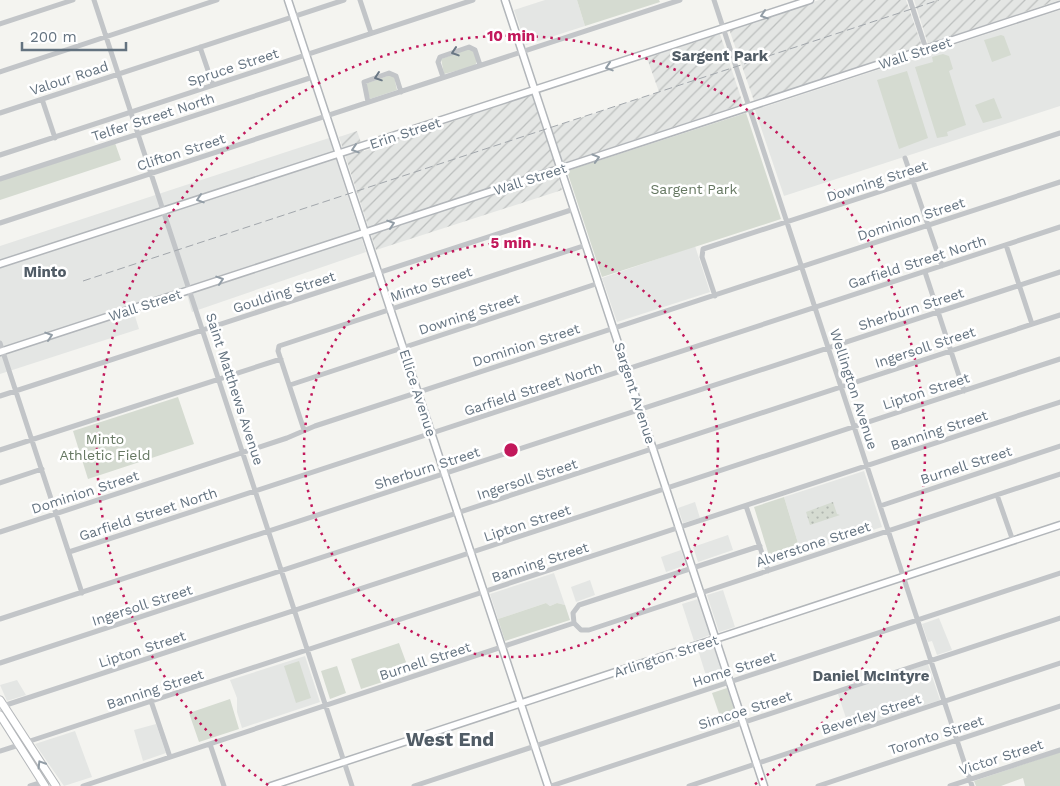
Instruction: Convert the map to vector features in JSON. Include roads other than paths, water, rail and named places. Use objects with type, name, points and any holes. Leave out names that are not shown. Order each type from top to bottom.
[{"type":"highway","points":[[1,704],[56,786]]},
{"type":"highway","points":[[0,715],[44,784]]},
{"type":"main road","name":"Ellice Avenue","points":[[288,0],[520,704],[549,786]]},
{"type":"main road","name":"Sargent Avenue","points":[[505,0],[764,786]]},
{"type":"main road","name":"Erin Street","points":[[0,264],[810,0]]},
{"type":"main road","name":"Wall Street","points":[[1,352],[1060,5]]},
{"type":"main road","name":"Arlington Street","points":[[271,786],[1060,525]]},
{"type":"street","points":[[0,24],[73,0]]},
{"type":"street","name":"Saint Matthews Avenue","points":[[94,0],[309,650],[352,786]]},
{"type":"street","points":[[0,72],[218,0]]},
{"type":"street","name":"Valour Road","points":[[0,112],[344,0]]},
{"type":"street","points":[[360,0],[371,34]]},
{"type":"street","name":"Spruce Street","points":[[0,155],[473,0]]},
{"type":"street","name":"Clifton Street","points":[[0,223],[480,66],[664,2],[680,0]]},
{"type":"street","name":"Wellington Avenue","points":[[714,0],[972,786]]},
{"type":"street","points":[[910,0],[926,49]]},
{"type":"street","points":[[200,47],[213,85]]},
{"type":"street","points":[[443,77],[438,62],[440,57],[469,47],[474,50],[480,66]]},
{"type":"street","points":[[368,102],[364,82],[389,73],[396,76],[401,92]]},
{"type":"street","name":"Telfer Street North","points":[[0,179],[313,77]]},
{"type":"street","points":[[42,99],[55,138]]},
{"type":"street","name":"Downing Street","points":[[715,296],[701,251],[1060,133]]},
{"type":"street","points":[[905,158],[942,266]]},
{"type":"street","name":"Dominion Street","points":[[0,532],[287,438],[304,430],[417,392],[1060,182]]},
{"type":"street","name":"Goulding Street","points":[[0,396],[574,208]]},
{"type":"street","name":"Garfield Street North","points":[[69,552],[1060,227]]},
{"type":"street","name":"Minto Street","points":[[281,359],[278,348],[282,344],[586,245]]},
{"type":"street","points":[[1006,245],[1032,324]]},
{"type":"street","points":[[925,272],[964,391]]},
{"type":"street","name":"Sherburn Street","points":[[0,620],[1060,272]]},
{"type":"street","name":"Downing Street","points":[[290,385],[599,283]]},
{"type":"street","name":"Ingersoll Street","points":[[0,663],[1060,315]]},
{"type":"street","points":[[0,343],[1,352],[16,391],[82,593]]},
{"type":"street","points":[[0,450],[281,359],[304,430]]},
{"type":"street","name":"Lipton Street","points":[[1,704],[470,553],[1060,359]]},
{"type":"street","name":"Banning Street","points":[[27,742],[1060,402]]},
{"type":"street","name":"Burnell Street","points":[[880,506],[1060,446]]},
{"type":"street","points":[[0,483],[42,469]]},
{"type":"street","name":"Alverstone Street","points":[[574,623],[579,629],[587,630],[1060,474]]},
{"type":"street","points":[[997,495],[1013,541]]},
{"type":"street","points":[[746,506],[768,571]]},
{"type":"street","points":[[574,623],[573,612],[579,605],[760,546]]},
{"type":"street","name":"Home Street","points":[[414,786],[1060,573]]},
{"type":"street","name":"Simcoe Street","points":[[549,786],[1060,618]]},
{"type":"street","name":"Burnell Street","points":[[83,786],[574,623]]},
{"type":"street","name":"Beverley Street","points":[[688,786],[1060,663]]},
{"type":"street","points":[[151,701],[170,757]]},
{"type":"street","name":"Toronto Street","points":[[818,786],[1060,706]]},
{"type":"street","points":[[210,744],[224,786]]},
{"type":"street","points":[[0,751],[19,745]]},
{"type":"street","name":"Victor Street","points":[[950,786],[1060,750]]},
{"type":"street","points":[[30,786],[44,784]]},
{"type":"railway","points":[[83,281],[939,0]]},
{"type":"district","name":"Sargent Park","points":[[720,56]]},
{"type":"district","name":"Minto","points":[[45,272]]},
{"type":"district","name":"Daniel McIntyre","points":[[871,676]]},
{"type":"district","name":"West End","points":[[450,739]]},
{"type":"park label","name":"Minto Athletic Field","points":[[105,448]]}]
